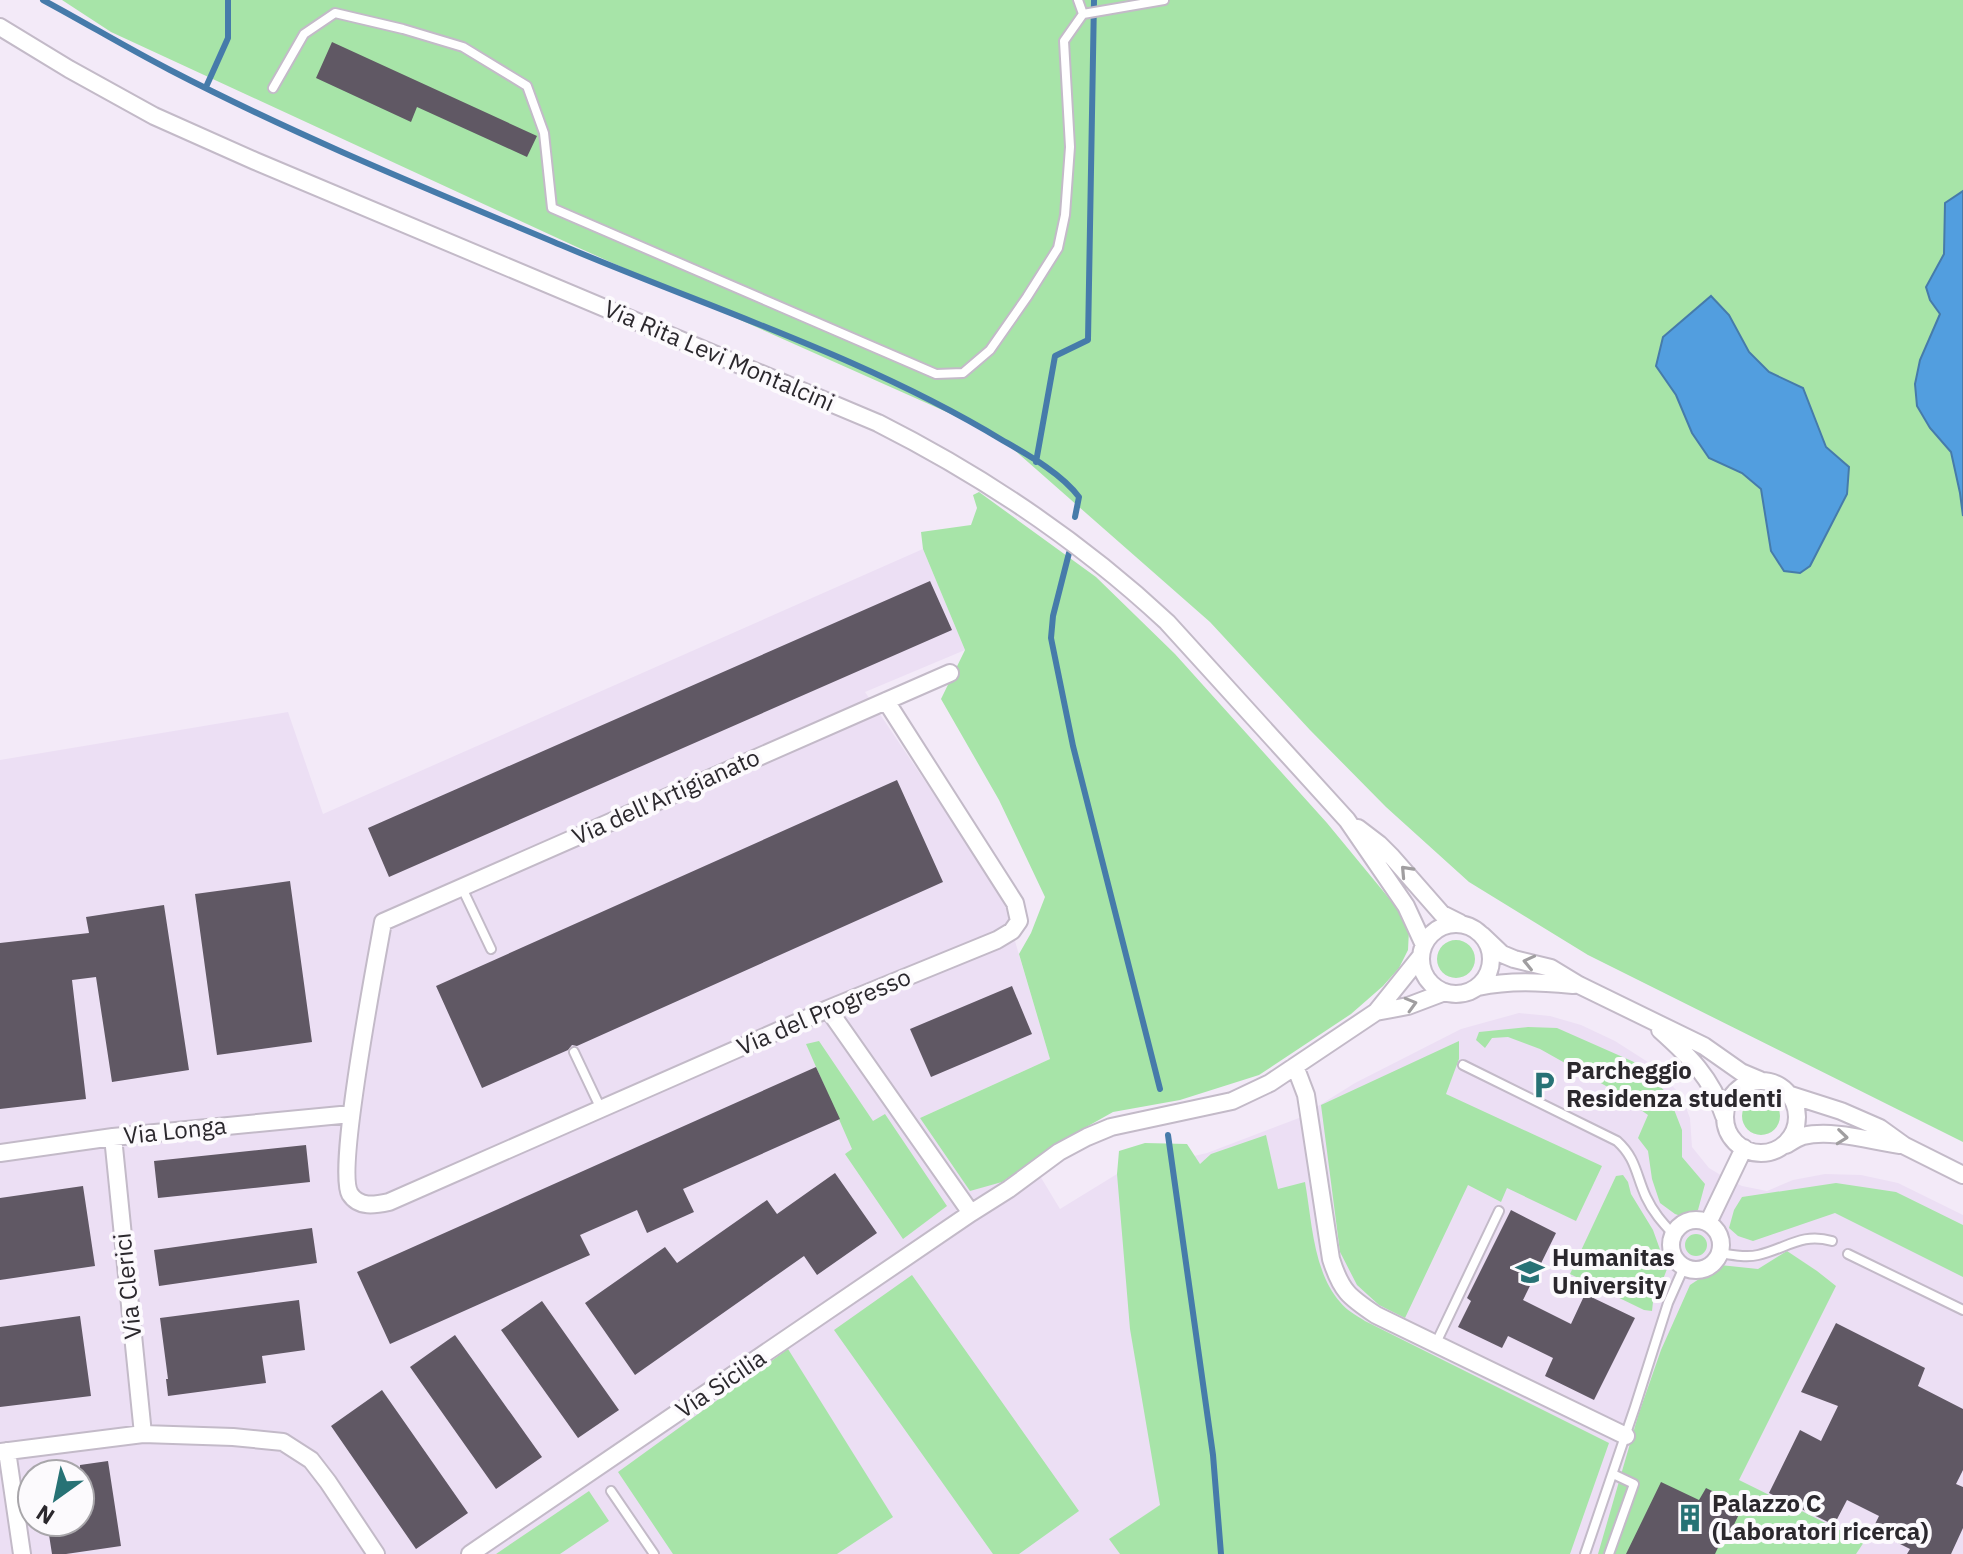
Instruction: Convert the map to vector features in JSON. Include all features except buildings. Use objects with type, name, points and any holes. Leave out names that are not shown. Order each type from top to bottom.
[{"type":"street","name":"Via Rita Levi Montalcini","points":[[0,27],[69,69],[204,139],[878,423],[935,452],[1027,508],[1089,554],[1167,622],[1347,820],[1406,906],[1422,950],[1422,968],[1434,987],[1456,994],[1509,982],[1579,985]]},
{"type":"street","name":"Via dell'Artigianato","points":[[351,1114],[383,922],[950,673]]},
{"type":"street","name":"Via del Progresso","points":[[351,1114],[347,1177],[349,1193],[359,1203],[373,1205],[389,1202],[1012,931],[1019,921],[1015,903],[886,701]]},
{"type":"street","name":"Via Rita Levi Montalcini","points":[[1347,820],[1379,844],[1442,914],[1473,927],[1502,954],[1551,968],[1579,985],[1704,1046],[1741,1072],[1783,1087],[1791,1095],[1880,1128],[1905,1146],[1963,1175]]},
{"type":"street","points":[[1376,1012],[1430,935],[1450,924],[1462,924]]},
{"type":"street","points":[[1478,987],[1491,968],[1492,956],[1489,944],[1482,935]]},
{"type":"street","points":[[1376,1012],[1408,1006],[1445,992]]},
{"type":"street","points":[[828,1009],[971,1213]]},
{"type":"street","name":"Via Sicilia","points":[[470,1554],[1059,1152],[1111,1127],[1232,1101],[1270,1083],[1376,1012]]},
{"type":"street","name":"Via Rita Levi Montalcini","points":[[1650,1020],[1704,1075],[1718,1096],[1729,1133],[1744,1148],[1757,1153],[1770,1152],[1801,1136],[1813,1135],[1845,1136],[1905,1146]]},
{"type":"street","points":[[1295,1066],[1306,1095],[1331,1259],[1338,1281],[1352,1299],[1376,1315],[1626,1436]]},
{"type":"street","points":[[1725,1121],[1725,1109],[1730,1098],[1748,1082],[1760,1080]]},
{"type":"street","points":[[1780,1148],[1796,1130],[1798,1118],[1791,1095]]},
{"type":"street","name":"Via Longa","points":[[0,1153],[113,1137],[351,1114]]},
{"type":"street","name":"Via Clerici","points":[[113,1137],[143,1434]]},
{"type":"street","points":[[1708,1223],[1744,1148]]},
{"type":"street","points":[[1700,1220],[1708,1223],[1718,1234],[1720,1253],[1707,1267],[1684,1267],[1674,1256],[1673,1234],[1685,1222],[1700,1220]]},
{"type":"street","points":[[22,1554],[4,1452],[143,1434],[283,1442],[311,1460],[376,1554]]},
{"type":"lane","points":[[1078,0],[1083,14]]},
{"type":"lane","points":[[273,88],[304,34],[335,13],[463,47],[527,86],[544,133],[552,208],[936,374],[963,373],[990,350],[1058,248],[1065,215],[1070,147],[1064,41],[1083,14],[1164,0]]},
{"type":"lane","points":[[461,887],[491,949]]},
{"type":"lane","points":[[574,1052],[602,1110]]},
{"type":"lane","points":[[1463,1065],[1617,1141],[1629,1153],[1657,1217],[1673,1234]]},
{"type":"lane","points":[[1435,1343],[1499,1211]]},
{"type":"lane","points":[[1720,1253],[1755,1257],[1802,1240],[1818,1237],[1832,1241]]},
{"type":"lane","points":[[1848,1254],[1963,1310]]},
{"type":"lane","points":[[1585,1554],[1668,1303],[1684,1267]]},
{"type":"lane","points":[[1609,1554],[1634,1484],[1613,1474]]},
{"type":"lane","points":[[611,1491],[654,1554]]},
{"type":"shaded area","points":[[923,549],[965,650],[865,692],[1009,906],[1012,931],[1050,1059],[920,1118],[1002,1182],[1031,1161],[1060,1209],[1117,1174],[1207,1153],[1299,1118],[1355,1083],[1461,1029],[1519,1013],[1550,1016],[1581,1025],[1615,1041],[1651,1064],[1681,1095],[1690,1118],[1692,1147],[1709,1168],[1729,1180],[1767,1191],[1793,1180],[1825,1174],[1861,1175],[1898,1183],[1963,1215],[1963,1554],[0,1554],[0,760],[288,712],[323,814]]},
{"type":"green space","points":[[62,0],[1963,0],[1963,1142],[1588,955],[1469,882],[1386,807],[1210,622],[996,434],[579,248],[111,32]]},
{"type":"green space","points":[[979,492],[1096,577],[1175,654],[1327,823],[1402,914],[1409,930],[1408,950],[1399,968],[1383,986],[1351,1014],[1259,1075],[1180,1100],[1113,1112],[1065,1139],[1002,1182],[970,1191],[920,1118],[1050,1059],[1019,954],[1045,897],[999,800],[941,699],[965,650],[923,549],[921,532],[971,525],[977,508],[973,495]]},
{"type":"green space","points":[[1456,940],[1469,946],[1475,959],[1469,972],[1456,978],[1443,972],[1437,959],[1443,946]]},
{"type":"green space","points":[[1528,1027],[1557,1028],[1634,1062],[1668,1094],[1682,1130],[1682,1157],[1705,1184],[1698,1210],[1681,1216],[1660,1203],[1648,1151],[1638,1138],[1648,1115],[1606,1086],[1540,1049],[1508,1037],[1492,1038],[1485,1048],[1476,1040],[1479,1032]]},
{"type":"green space","points":[[819,1041],[873,1121],[885,1114],[947,1206],[903,1239],[845,1154],[852,1149],[806,1044]]},
{"type":"green space","points":[[1459,1041],[1459,1059],[1446,1094],[1602,1166],[1576,1221],[1507,1188],[1501,1202],[1468,1185],[1405,1318],[1379,1305],[1357,1285],[1340,1252],[1321,1105]]},
{"type":"green space","points":[[1761,1097],[1775,1102],[1780,1116],[1775,1130],[1761,1135],[1747,1130],[1742,1116],[1747,1102]]},
{"type":"green space","points":[[1266,1135],[1278,1189],[1305,1182],[1319,1261],[1331,1290],[1345,1308],[1365,1321],[1609,1443],[1570,1554],[1120,1554],[1109,1539],[1160,1505],[1130,1329],[1117,1174],[1119,1151],[1145,1143],[1187,1144],[1200,1164],[1211,1154]]},
{"type":"green space","points":[[1623,1175],[1653,1230],[1667,1269],[1654,1293],[1652,1311],[1570,1274],[1616,1176]]},
{"type":"green space","points":[[1836,1183],[1896,1192],[1963,1225],[1963,1277],[1835,1213],[1753,1241],[1738,1236],[1729,1228],[1742,1197]]},
{"type":"green space","points":[[1696,1234],[1704,1237],[1707,1245],[1704,1253],[1696,1256],[1688,1253],[1685,1245],[1688,1237]]},
{"type":"green space","points":[[1787,1251],[1836,1286],[1739,1480],[1864,1542],[1856,1554],[1598,1554],[1638,1416],[1661,1350],[1690,1285],[1720,1265],[1758,1269]]},
{"type":"green space","points":[[912,1275],[1079,1511],[1019,1554],[993,1554],[834,1330]]},
{"type":"green space","points":[[788,1349],[893,1517],[837,1554],[673,1554],[618,1472]]},
{"type":"green space","points":[[589,1491],[609,1521],[560,1554],[496,1554]]},
{"type":"water","points":[[1963,191],[1963,516],[1951,452],[1930,428],[1917,406],[1915,384],[1920,360],[1940,314],[1930,300],[1926,287],[1944,254],[1945,203]]},
{"type":"water","points":[[1711,296],[1729,315],[1749,352],[1769,372],[1803,388],[1826,447],[1849,467],[1847,494],[1810,566],[1800,573],[1784,571],[1771,551],[1761,489],[1742,473],[1709,458],[1692,433],[1676,395],[1656,366],[1663,337]]},
{"type":"waterway","points":[[43,0],[170,70],[315,140],[561,245],[841,358],[950,410],[1054,472],[1079,497],[1075,517]]},
{"type":"waterway","points":[[206,87],[228,38],[228,0]]},
{"type":"waterway","points":[[1036,462],[1055,356],[1088,340],[1094,0]]},
{"type":"waterway","points":[[1069,553],[1053,616],[1051,638],[1073,746],[1160,1089]]},
{"type":"waterway","points":[[1168,1135],[1213,1455],[1221,1554]]},
{"type":"place","name":"Parcheggio Residenza studenti","points":[[1544,1085]]},
{"type":"place","name":"Humanitas University","points":[[1530,1272]]},
{"type":"place","name":"Palazzo C (Laboratori ricerca)","points":[[1690,1518]]}]
